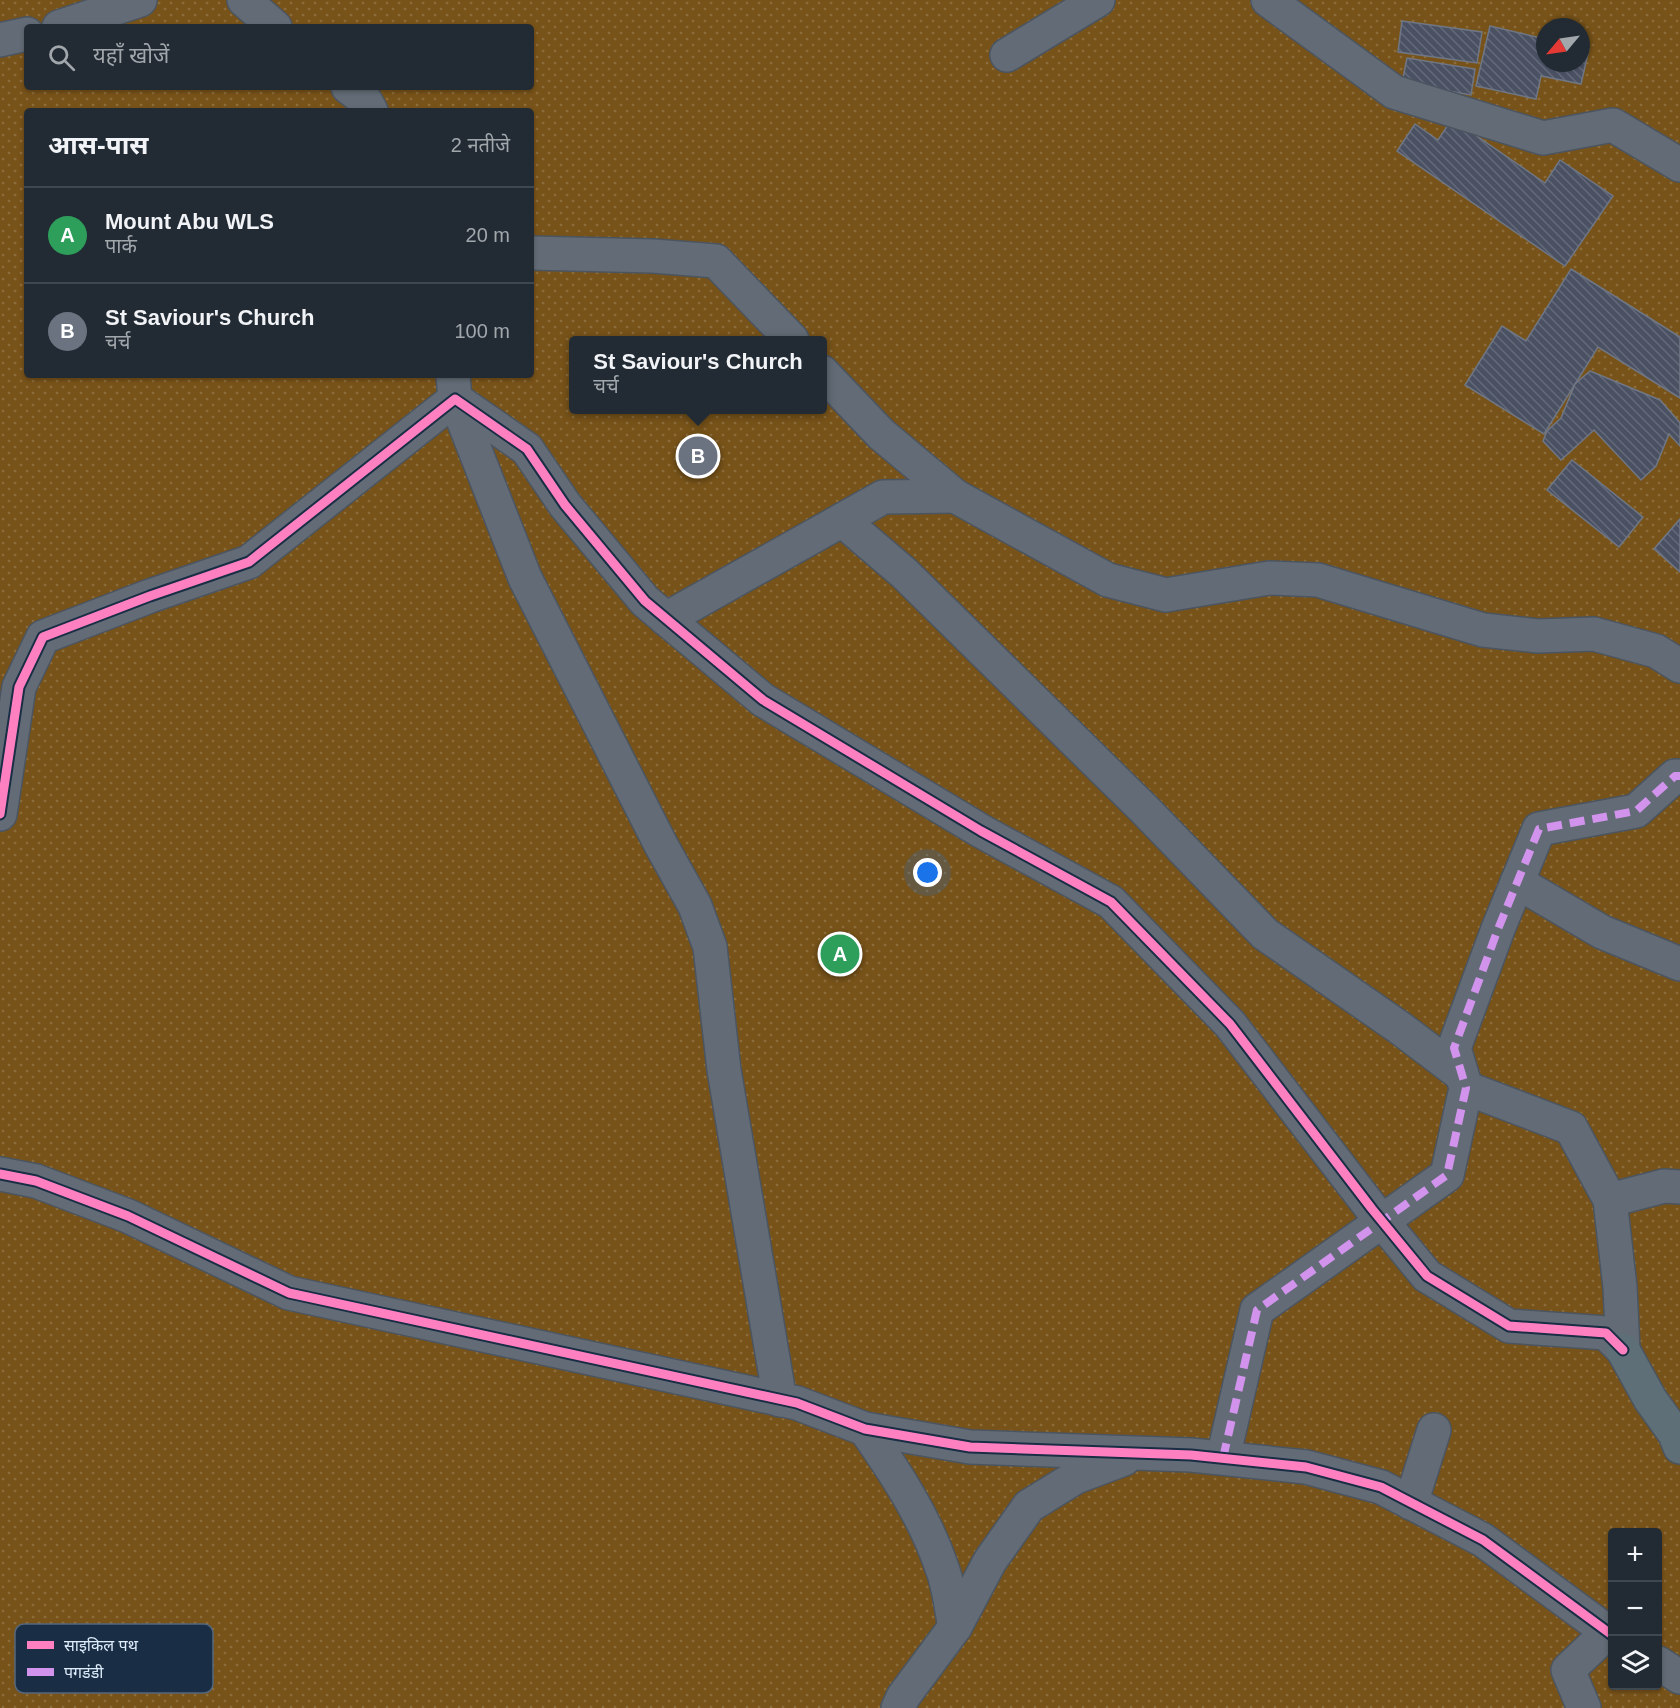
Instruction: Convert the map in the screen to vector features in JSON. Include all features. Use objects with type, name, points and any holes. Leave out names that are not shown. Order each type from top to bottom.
[{"type":"main road","points":[[1623,1350],[1650,1400],[1678,1438]]},
{"type":"street","points":[[68,24],[140,0]]},
{"type":"street","points":[[244,0],[272,24]]},
{"type":"street","points":[[1007,55],[1098,0]]},
{"type":"street","points":[[1268,0],[1394,92],[1543,138],[1613,125],[1680,165]]},
{"type":"street","points":[[0,40],[24,35]]},
{"type":"street","points":[[352,90],[365,100],[369,108]]},
{"type":"street","points":[[534,253],[654,256],[716,261],[788,336]]},
{"type":"street","points":[[827,377],[881,434],[955,496],[1108,580],[1166,595],[1269,578],[1318,580],[1483,630],[1538,636],[1594,634],[1656,651],[1680,666]]},
{"type":"street","points":[[454,387],[526,449],[565,505],[645,601],[763,700],[981,831],[1110,902],[1230,1024],[1427,1276],[1509,1326],[1606,1334],[1623,1350]]},
{"type":"street","points":[[0,814],[19,687],[43,637],[150,596],[249,562],[454,387]]},
{"type":"street","points":[[454,387],[525,578],[661,845],[695,906],[710,947],[724,1071],[780,1400]]},
{"type":"street","points":[[666,619],[883,497],[955,496]]},
{"type":"street","points":[[842,520],[904,573],[1145,810],[1265,934],[1400,1028],[1464,1082],[1571,1128],[1610,1200],[1620,1287],[1623,1350]]},
{"type":"street","points":[[1223,1458],[1257,1310],[1447,1175],[1464,1082],[1454,1048],[1539,828],[1636,812],[1675,776],[1680,776]]},
{"type":"street","points":[[1517,882],[1602,932],[1680,964]]},
{"type":"street","points":[[0,1174],[36,1181],[128,1216],[289,1293],[797,1403],[865,1429],[970,1447],[1191,1455],[1306,1467],[1381,1487],[1483,1540],[1608,1633]]},
{"type":"street","points":[[1610,1200],[1664,1186],[1680,1187]]},
{"type":"street","points":[[865,1429],[897,1476],[923,1522],[943,1569],[955,1627]]},
{"type":"street","points":[[1411,1503],[1434,1430]]},
{"type":"street","points":[[898,1708],[903,1697],[955,1627],[990,1561],[1029,1506],[1076,1477],[1140,1454]]},
{"type":"street","points":[[1584,1708],[1568,1670],[1608,1636]]},
{"type":"street","points":[[1662,1666],[1680,1677]]},
{"type":"shaded area","points":[[0,0],[1680,0],[1680,1708],[0,1708]]},
{"type":"building","points":[[1402,21],[1482,32],[1477,63],[1398,52]]},
{"type":"building","points":[[1490,26],[1536,37],[1536,72],[1584,72],[1581,84],[1541,76],[1536,99],[1476,86]]},
{"type":"building","points":[[1407,58],[1475,69],[1471,95],[1402,83]]},
{"type":"building","points":[[1452,119],[1545,183],[1560,160],[1613,196],[1565,266],[1397,151],[1415,124],[1438,140]]},
{"type":"building","points":[[1571,269],[1680,337],[1680,398],[1598,347],[1544,434],[1465,385],[1502,326],[1526,341]]},
{"type":"building","points":[[1590,371],[1660,400],[1680,423],[1680,446],[1669,434],[1656,466],[1641,480],[1594,430],[1561,460],[1543,441],[1547,431],[1561,418],[1575,384]]},
{"type":"building","points":[[1572,460],[1643,517],[1619,547],[1547,490]]},
{"type":"building","points":[[1680,519],[1680,572],[1654,549]]},
{"type":"marked path","points":[[1223,1458],[1257,1310],[1447,1175],[1466,1088],[1454,1048],[1498,929],[1539,829],[1636,811],[1675,776],[1680,776]]},
{"type":"cycle path","points":[[0,814],[19,687],[43,637],[150,596],[249,562],[455,399],[527,449],[565,505],[645,601],[763,700],[981,831],[1111,902],[1230,1024],[1372,1209],[1427,1276],[1509,1326],[1606,1333],[1623,1350]]},
{"type":"cycle path","points":[[0,1174],[36,1181],[128,1216],[289,1293],[797,1403],[865,1429],[970,1447],[1191,1455],[1306,1467],[1381,1487],[1483,1540],[1608,1632]]},
{"type":"place","name":"St Saviour's Church","points":[[698,456]]},
{"type":"place","name":"Mount Abu WLS","points":[[840,954]]}]
